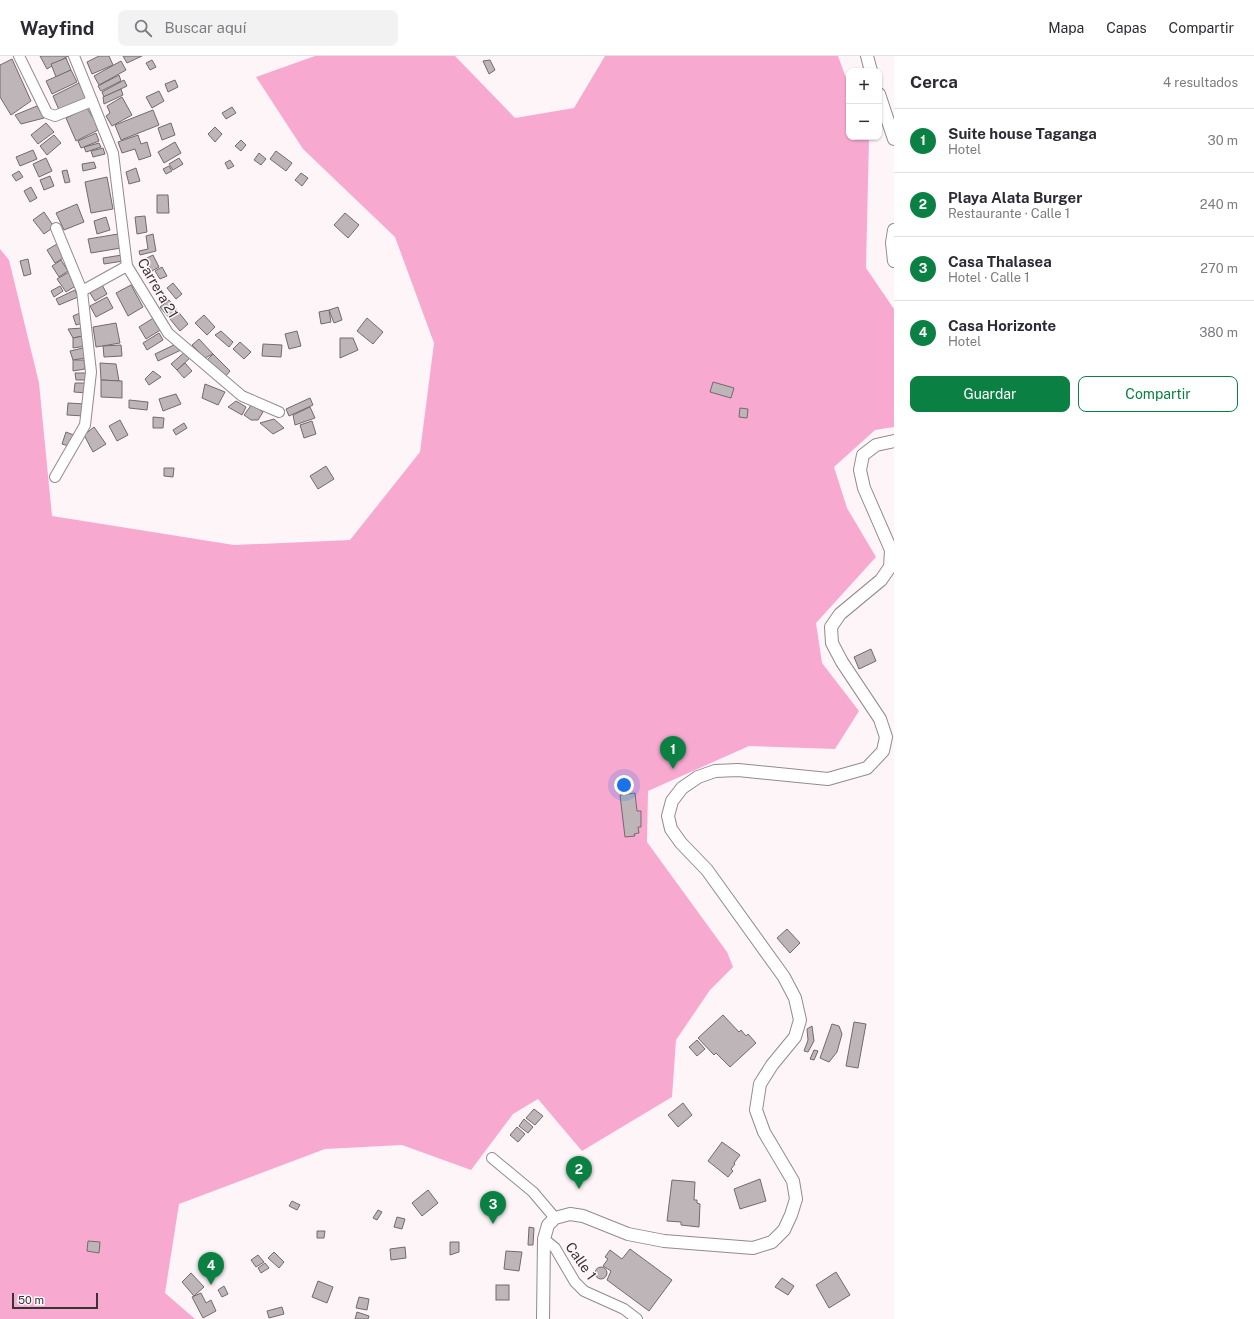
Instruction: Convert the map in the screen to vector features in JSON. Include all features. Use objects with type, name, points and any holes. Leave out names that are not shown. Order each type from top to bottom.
[{"type":"street","points":[[20,56],[47,113],[55,116],[92,101]]},
{"type":"street","name":"Carrera 21","points":[[74,56],[112,153],[127,266],[168,333],[242,396],[279,412]]},
{"type":"street","points":[[866,56],[870,68]]},
{"type":"street","points":[[882,103],[894,139]]},
{"type":"street","points":[[55,477],[85,425],[91,372],[82,291],[56,228]]},
{"type":"street","points":[[894,230],[892,243],[894,261]]},
{"type":"street","points":[[82,291],[127,266]]},
{"type":"street","points":[[543,1319],[544,1239],[548,1225],[555,1218],[570,1214],[583,1216],[628,1234],[664,1241],[753,1248],[772,1242],[784,1230],[791,1215],[796,1200],[793,1181],[764,1132],[756,1110],[760,1084],[772,1065],[795,1037],[800,1020],[796,998],[784,977],[707,870],[671,829],[668,816],[672,802],[682,788],[698,777],[715,771],[738,770],[828,779],[867,768],[883,751],[886,737],[880,719],[842,662],[832,643],[831,627],[840,614],[881,580],[890,567],[891,550],[864,488],[860,470],[863,455],[876,445],[894,441]]},
{"type":"street","points":[[492,1158],[533,1192],[555,1218]]},
{"type":"street","name":"Calle 1","points":[[544,1239],[555,1248],[575,1282],[584,1291],[624,1309],[637,1319]]},
{"type":"shaded area","points":[[315,56],[455,56],[515,118],[574,108],[605,56],[838,56],[846,78],[846,140],[869,140],[866,268],[894,309],[894,427],[875,430],[834,467],[847,508],[876,557],[816,623],[822,663],[859,711],[835,749],[749,746],[648,791],[647,842],[727,952],[733,967],[710,990],[676,1040],[672,1097],[582,1151],[538,1099],[513,1114],[471,1170],[402,1145],[325,1149],[179,1204],[165,1293],[195,1319],[0,1319],[0,249],[9,260],[39,383],[52,516],[234,545],[350,540],[420,452],[434,343],[395,237],[303,149],[256,77]]},
{"type":"building","points":[[40,56],[68,56],[47,69]]},
{"type":"building","points":[[99,56],[109,56],[113,65],[92,74],[87,62]]},
{"type":"building","points":[[123,56],[142,56],[127,63]]},
{"type":"building","points":[[66,58],[71,70],[56,77],[51,64]]},
{"type":"building","points":[[12,59],[31,101],[11,115],[0,97],[0,65]]},
{"type":"building","points":[[152,60],[156,67],[150,70],[146,63]]},
{"type":"building","points":[[490,60],[495,70],[489,74],[483,61]]},
{"type":"building","points":[[121,61],[126,70],[99,85],[94,76]]},
{"type":"building","points":[[71,70],[77,82],[52,94],[46,81]]},
{"type":"building","points":[[119,75],[121,81],[101,91],[98,86]]},
{"type":"building","points":[[124,80],[127,86],[104,97],[102,92]]},
{"type":"building","points":[[175,80],[178,87],[168,92],[165,84]]},
{"type":"building","points":[[79,83],[86,98],[59,110],[53,96]]},
{"type":"building","points":[[121,89],[123,95],[104,104],[103,97]]},
{"type":"building","points":[[159,91],[164,101],[152,108],[146,97]]},
{"type":"building","points":[[122,97],[132,115],[112,126],[106,116],[110,113],[107,106]]},
{"type":"building","points":[[37,106],[44,118],[21,124],[15,115]]},
{"type":"building","points":[[232,107],[236,113],[226,119],[222,113]]},
{"type":"building","points":[[87,108],[100,129],[76,141],[66,118]]},
{"type":"building","points":[[153,110],[159,125],[121,140],[115,125]]},
{"type":"building","points":[[46,123],[54,132],[38,144],[31,135]]},
{"type":"building","points":[[171,123],[175,135],[162,140],[158,128]]},
{"type":"building","points":[[215,127],[222,134],[215,142],[208,134]]},
{"type":"building","points":[[96,133],[99,141],[81,148],[78,141]]},
{"type":"building","points":[[54,135],[61,143],[47,155],[40,146]]},
{"type":"building","points":[[138,135],[141,144],[147,142],[151,156],[139,160],[135,149],[122,153],[118,142]]},
{"type":"building","points":[[241,140],[246,145],[241,151],[235,146]]},
{"type":"building","points":[[175,142],[181,153],[164,163],[158,152]]},
{"type":"building","points":[[99,143],[101,147],[86,152],[84,147]]},
{"type":"building","points":[[103,148],[105,154],[93,157],[91,151]]},
{"type":"building","points":[[33,150],[37,159],[20,166],[16,157]]},
{"type":"building","points":[[276,151],[292,163],[286,171],[270,159]]},
{"type":"building","points":[[259,153],[266,159],[261,165],[254,160]]},
{"type":"building","points":[[46,158],[52,171],[39,177],[33,164]]},
{"type":"building","points":[[179,158],[183,164],[173,170],[169,164]]},
{"type":"building","points":[[230,160],[234,166],[228,169],[225,163]]},
{"type":"building","points":[[94,162],[96,168],[83,171],[82,164]]},
{"type":"building","points":[[169,166],[172,171],[166,174],[163,169]]},
{"type":"building","points":[[136,168],[140,181],[129,184],[126,172]]},
{"type":"building","points":[[67,170],[70,182],[65,183],[62,171]]},
{"type":"building","points":[[19,171],[23,177],[16,181],[12,175]]},
{"type":"building","points":[[301,173],[308,178],[302,186],[295,180]]},
{"type":"building","points":[[50,176],[54,186],[44,190],[40,180]]},
{"type":"building","points":[[107,177],[113,209],[91,213],[85,182]]},
{"type":"building","points":[[31,187],[37,198],[30,202],[24,191]]},
{"type":"building","points":[[157,195],[168,195],[169,213],[157,213]]},
{"type":"building","points":[[77,204],[84,222],[64,230],[56,213]]},
{"type":"building","points":[[44,212],[54,227],[44,234],[33,220]]},
{"type":"building","points":[[345,213],[359,225],[348,238],[334,225]]},
{"type":"building","points":[[145,216],[147,232],[137,234],[135,217]]},
{"type":"building","points":[[106,217],[110,230],[97,234],[94,221]]},
{"type":"building","points":[[118,234],[121,248],[91,253],[88,239]]},
{"type":"building","points":[[153,234],[156,251],[140,255],[139,251],[148,249],[146,236]]},
{"type":"building","points":[[57,244],[65,257],[55,263],[47,250]]},
{"type":"building","points":[[122,255],[123,261],[104,264],[103,258]]},
{"type":"building","points":[[153,255],[159,267],[152,271],[145,259]]},
{"type":"building","points":[[28,259],[31,274],[24,276],[20,261]]},
{"type":"building","points":[[61,260],[68,271],[59,277],[52,266]]},
{"type":"building","points":[[162,267],[167,276],[160,279],[155,271]]},
{"type":"building","points":[[69,272],[77,285],[66,292],[57,279]]},
{"type":"building","points":[[101,283],[107,294],[95,301],[88,290]]},
{"type":"building","points":[[173,283],[182,294],[176,299],[167,288]]},
{"type":"building","points":[[131,285],[143,307],[128,316],[116,293]]},
{"type":"building","points":[[60,286],[63,291],[54,297],[51,291]]},
{"type":"building","points":[[75,290],[78,297],[59,305],[56,299]]},
{"type":"building","points":[[107,297],[113,308],[96,317],[90,306]]},
{"type":"building","points":[[169,300],[188,324],[180,331],[160,307]]},
{"type":"building","points":[[338,307],[342,320],[334,323],[329,310]]},
{"type":"building","points":[[329,310],[331,322],[321,324],[319,312]]},
{"type":"building","points":[[80,313],[83,323],[76,325],[73,316]]},
{"type":"building","points":[[204,315],[215,327],[207,335],[195,323]]},
{"type":"building","points":[[155,317],[162,329],[146,339],[139,327]]},
{"type":"building","points":[[367,318],[383,332],[373,344],[357,331]]},
{"type":"building","points":[[116,323],[120,343],[96,347],[93,327]]},
{"type":"building","points":[[83,328],[83,336],[73,338],[68,329]]},
{"type":"building","points":[[221,331],[233,342],[229,347],[215,335]]},
{"type":"building","points":[[297,331],[301,346],[289,349],[285,334]]},
{"type":"building","points":[[159,333],[163,340],[147,350],[143,343]]},
{"type":"building","points":[[83,336],[87,346],[73,348],[73,338]]},
{"type":"building","points":[[340,338],[353,338],[358,350],[340,358]]},
{"type":"building","points":[[199,339],[213,354],[205,358],[192,345]]},
{"type":"building","points":[[240,342],[251,352],[244,359],[233,349]]},
{"type":"building","points":[[176,344],[183,349],[158,361],[155,354]]},
{"type":"building","points":[[263,344],[282,345],[281,357],[262,356]]},
{"type":"building","points":[[121,345],[122,356],[104,357],[103,346]]},
{"type":"building","points":[[83,348],[85,358],[73,360],[70,351]]},
{"type":"building","points":[[186,351],[191,357],[177,370],[171,364]]},
{"type":"building","points":[[213,354],[230,371],[225,377],[207,360]]},
{"type":"building","points":[[73,360],[84,360],[85,369],[73,371]]},
{"type":"building","points":[[100,363],[116,364],[119,381],[101,380]]},
{"type":"building","points":[[185,363],[192,371],[184,378],[177,370]]},
{"type":"building","points":[[153,371],[161,377],[149,385],[145,379]]},
{"type":"building","points":[[75,373],[86,373],[86,380],[76,380]]},
{"type":"building","points":[[101,380],[122,381],[122,398],[101,397]]},
{"type":"building","points":[[713,382],[734,388],[731,398],[710,392]]},
{"type":"building","points":[[75,383],[87,383],[87,393],[74,392]]},
{"type":"building","points":[[205,384],[225,392],[218,405],[202,398]]},
{"type":"building","points":[[176,394],[181,404],[163,411],[159,399]]},
{"type":"building","points":[[310,398],[313,405],[289,416],[286,409]]},
{"type":"building","points":[[129,400],[148,402],[147,410],[129,408]]},
{"type":"building","points":[[236,401],[246,407],[242,415],[228,407]]},
{"type":"building","points":[[68,403],[85,404],[84,416],[67,415]]},
{"type":"building","points":[[252,404],[263,412],[258,420],[251,420],[244,415]]},
{"type":"building","points":[[310,407],[315,418],[295,425],[293,415]]},
{"type":"building","points":[[740,408],[748,409],[747,418],[739,417]]},
{"type":"building","points":[[153,417],[164,418],[163,428],[153,428]]},
{"type":"building","points":[[274,419],[284,428],[273,434],[260,423]]},
{"type":"building","points":[[120,420],[128,435],[117,441],[109,426]]},
{"type":"building","points":[[312,421],[316,434],[304,438],[300,425]]},
{"type":"building","points":[[184,423],[187,428],[176,435],[173,430]]},
{"type":"building","points":[[94,427],[106,444],[93,452],[84,435]]},
{"type":"building","points":[[66,432],[76,436],[72,447],[62,444]]},
{"type":"building","points":[[326,466],[334,479],[318,489],[310,476]]},
{"type":"building","points":[[164,468],[174,468],[173,477],[164,476]]},
{"type":"building","points":[[871,649],[876,661],[859,669],[854,657]]},
{"type":"building","points":[[635,793],[637,811],[641,811],[641,827],[638,827],[639,833],[634,834],[635,836],[625,837],[620,795]]},
{"type":"building","points":[[787,929],[800,943],[790,953],[777,938]]},
{"type":"building","points":[[723,1015],[739,1032],[741,1030],[746,1036],[748,1034],[756,1043],[730,1067],[716,1053],[714,1055],[698,1038]]},
{"type":"building","points":[[854,1022],[866,1024],[858,1068],[846,1066]]},
{"type":"building","points":[[832,1024],[839,1026],[842,1034],[837,1052],[829,1062],[820,1058]]},
{"type":"building","points":[[812,1026],[814,1041],[808,1052],[804,1051],[808,1040],[807,1029]]},
{"type":"building","points":[[697,1040],[705,1049],[697,1056],[689,1047]]},
{"type":"building","points":[[814,1050],[818,1051],[814,1060],[810,1059]]},
{"type":"building","points":[[683,1103],[692,1115],[678,1127],[668,1115]]},
{"type":"building","points":[[534,1109],[543,1116],[535,1125],[526,1118]]},
{"type":"building","points":[[524,1119],[533,1127],[528,1133],[519,1126]]},
{"type":"building","points":[[517,1127],[525,1134],[518,1142],[510,1135]]},
{"type":"building","points":[[722,1142],[740,1155],[731,1169],[733,1171],[728,1177],[708,1161]]},
{"type":"building","points":[[760,1179],[766,1201],[740,1209],[734,1189]]},
{"type":"building","points":[[672,1180],[695,1182],[694,1200],[697,1200],[697,1203],[700,1204],[699,1227],[681,1225],[681,1222],[667,1221]]},
{"type":"building","points":[[428,1190],[438,1203],[422,1216],[412,1203]]},
{"type":"building","points":[[292,1201],[300,1205],[297,1210],[289,1206]]},
{"type":"building","points":[[378,1210],[382,1212],[377,1220],[373,1218]]},
{"type":"building","points":[[397,1217],[405,1219],[402,1229],[394,1227]]},
{"type":"building","points":[[529,1227],[534,1228],[533,1245],[528,1245]]},
{"type":"building","points":[[317,1231],[325,1231],[324,1238],[317,1238]]},
{"type":"building","points":[[88,1241],[100,1242],[99,1253],[87,1251]]},
{"type":"building","points":[[450,1242],[459,1242],[459,1252],[450,1255]]},
{"type":"building","points":[[405,1247],[406,1258],[391,1260],[390,1249]]},
{"type":"building","points":[[630,1249],[672,1280],[649,1311],[607,1280],[611,1271],[603,1266],[608,1259],[605,1257],[610,1250],[622,1259]]},
{"type":"building","points":[[506,1251],[522,1252],[519,1271],[504,1269]]},
{"type":"building","points":[[274,1252],[284,1262],[279,1268],[268,1258]]},
{"type":"building","points":[[258,1255],[264,1262],[256,1267],[251,1260]]},
{"type":"building","points":[[216,1258],[223,1268],[215,1274],[207,1265]]},
{"type":"building","points":[[265,1263],[269,1268],[261,1273],[258,1268]]},
{"type":"building","points":[[603,1267],[606,1268],[606,1278],[599,1279],[596,1278],[595,1271],[596,1268]]},
{"type":"building","points":[[836,1272],[850,1295],[829,1308],[816,1285]]},
{"type":"building","points":[[191,1273],[204,1287],[194,1296],[182,1282]]},
{"type":"building","points":[[782,1278],[794,1286],[788,1295],[775,1287]]},
{"type":"building","points":[[318,1281],[333,1287],[327,1303],[312,1297]]},
{"type":"building","points":[[496,1285],[509,1285],[509,1300],[496,1300]]},
{"type":"building","points":[[224,1286],[228,1294],[222,1297],[218,1290]]},
{"type":"building","points":[[201,1293],[206,1303],[211,1300],[216,1311],[203,1318],[192,1297]]},
{"type":"building","points":[[359,1297],[369,1299],[367,1310],[356,1308]]},
{"type":"building","points":[[282,1307],[284,1314],[269,1318],[267,1311]]},
{"type":"building","points":[[357,1312],[369,1316],[368,1319],[355,1319]]},
{"type":"place","name":"Suite house Taganga","points":[[673,769]]},
{"type":"place","name":"Playa Alata Burger","points":[[579,1189]]},
{"type":"place","name":"Casa Thalasea","points":[[493,1224]]},
{"type":"place","name":"Casa Horizonte","points":[[211,1285]]}]
